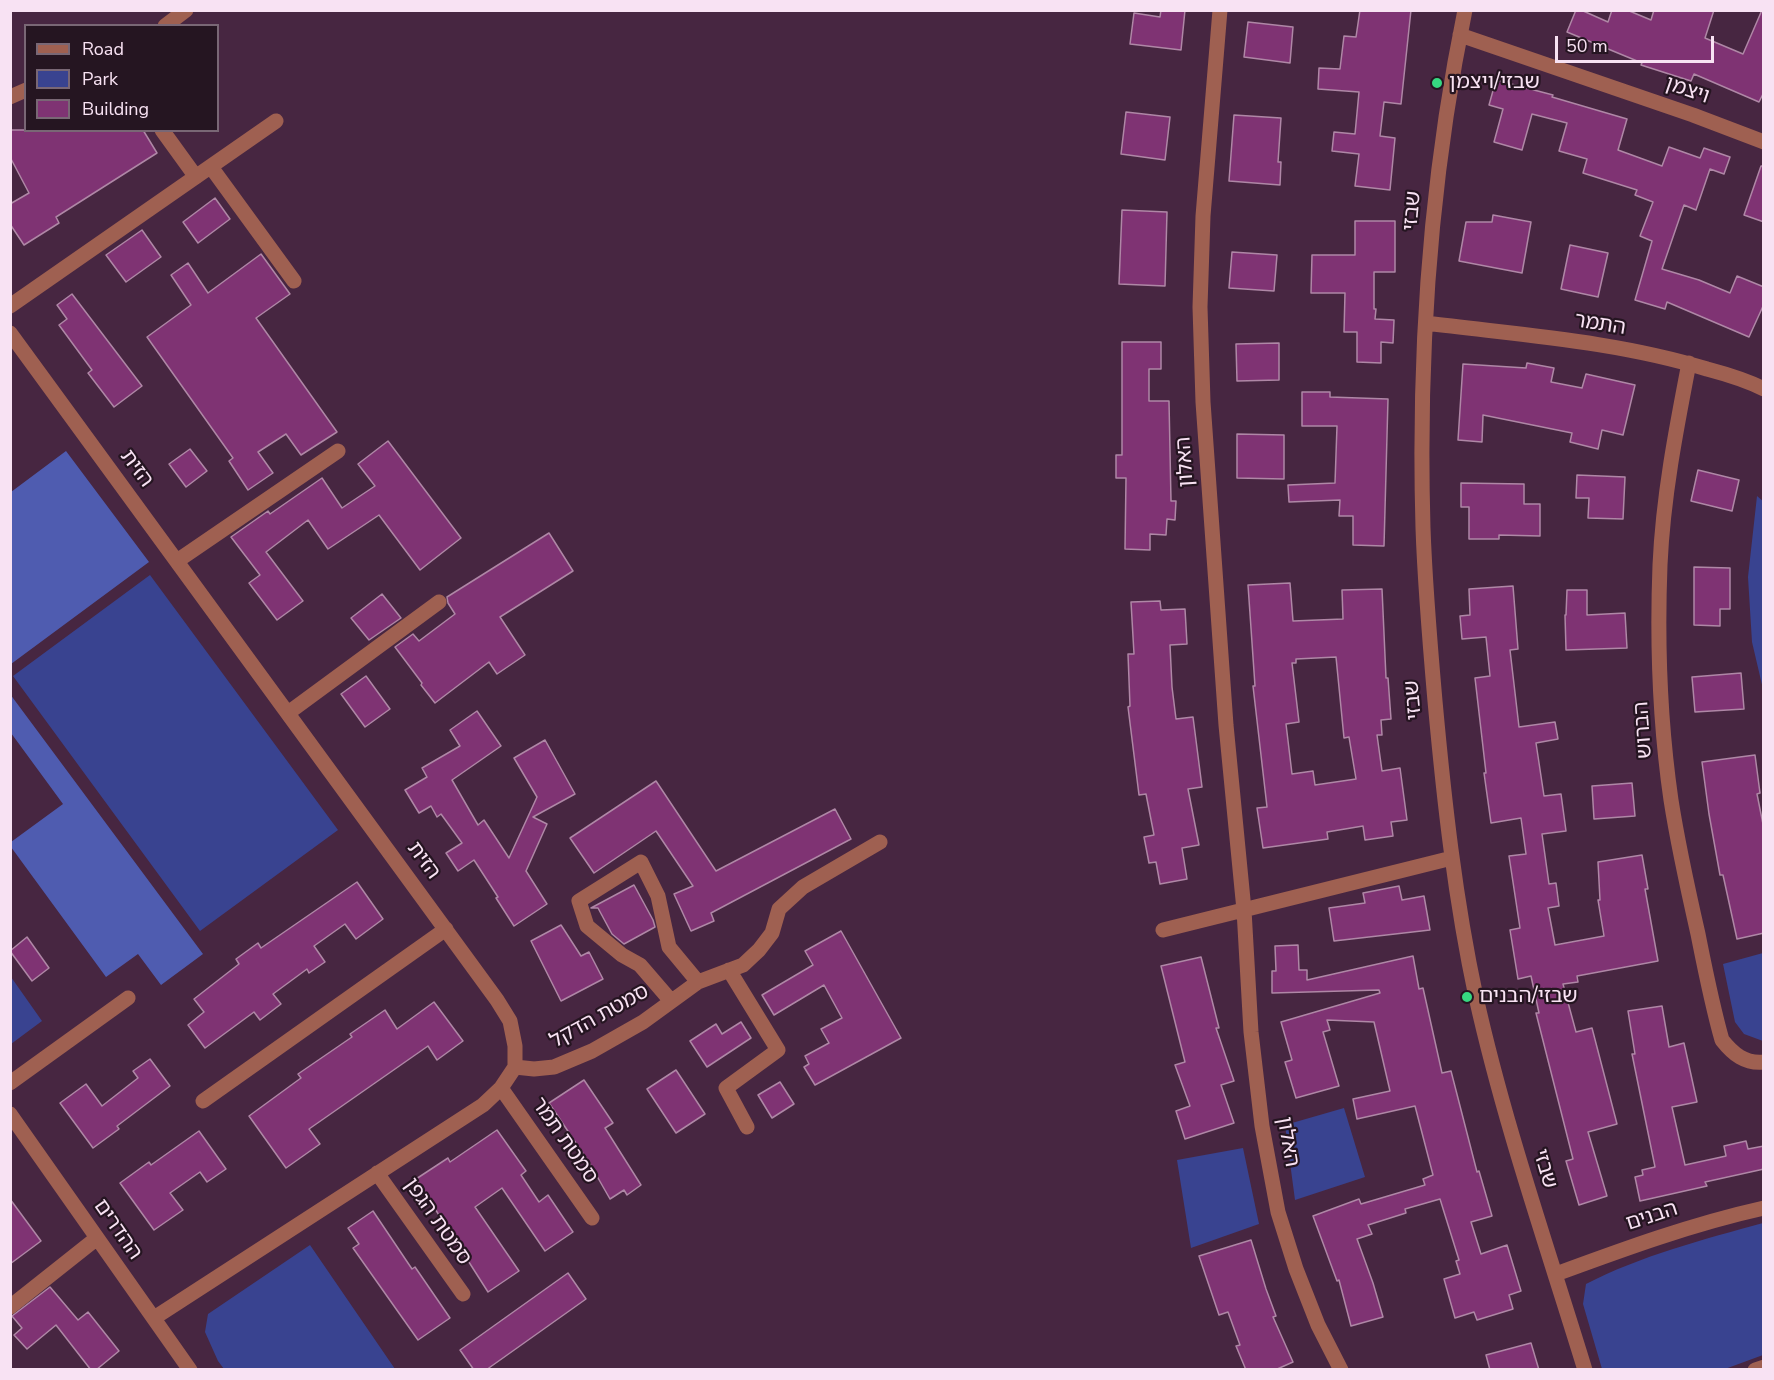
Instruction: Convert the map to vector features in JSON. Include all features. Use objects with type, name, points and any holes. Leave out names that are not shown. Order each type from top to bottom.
[{"type":"street","points":[[168,24],[186,10]]},
{"type":"street","name":"האלון","points":[[1220,10],[1203,216],[1200,308],[1203,402],[1222,668],[1244,910],[1251,1032],[1262,1126],[1278,1212],[1296,1269],[1318,1325],[1341,1370]]},
{"type":"street","name":"שבזי","points":[[1465,10],[1446,110],[1436,188],[1426,323],[1423,528],[1432,663],[1452,858],[1476,996],[1529,1194],[1585,1370]]},
{"type":"street","name":"ויצמן","points":[[1460,35],[1693,115],[1764,142]]},
{"type":"street","points":[[10,97],[24,91]]},
{"type":"street","points":[[10,306],[276,121]]},
{"type":"street","points":[[163,132],[196,177]]},
{"type":"street","points":[[211,167],[294,281]]},
{"type":"street","name":"התמר","points":[[1426,323],[1602,345],[1689,363],[1764,389]]},
{"type":"street","name":"הזית","points":[[10,333],[497,1000],[510,1021],[515,1046],[515,1067]]},
{"type":"street","name":"הברוש","points":[[1689,363],[1674,436],[1665,501],[1660,565],[1659,638],[1663,723],[1671,799],[1681,860],[1722,1040],[1731,1052],[1743,1059],[1764,1062]]},
{"type":"street","points":[[177,561],[338,451]]},
{"type":"street","points":[[288,713],[440,602]]},
{"type":"street","name":"סמטת הדקל","points":[[515,1067],[534,1069],[554,1067],[592,1051],[643,1022],[698,982],[743,965],[772,933],[779,909],[802,887],[880,842]]},
{"type":"street","points":[[1163,930],[1452,858]]},
{"type":"street","points":[[671,1001],[640,965],[622,956],[587,926],[579,901],[641,862],[658,896],[669,947],[698,982]]},
{"type":"street","points":[[203,1101],[446,929]]},
{"type":"street","points":[[729,970],[778,1050],[726,1088],[747,1127]]},
{"type":"street","points":[[10,1083],[128,998]]},
{"type":"street","points":[[154,1318],[483,1104],[501,1088],[515,1067]]},
{"type":"street","name":"סמטת תמר","points":[[501,1088],[592,1218]]},
{"type":"street","name":"ההדרים","points":[[10,1114],[190,1370]]},
{"type":"street","name":"סמטת הגפן","points":[[377,1173],[463,1294]]},
{"type":"street","name":"הבנים","points":[[1556,1274],[1655,1237],[1764,1208]]},
{"type":"street","points":[[10,1307],[97,1238]]},
{"type":"street","points":[[1755,1370],[1764,1367]]},
{"type":"green space","points":[[1757,496],[1764,502],[1763,689],[1752,642],[1748,577]]},
{"type":"green space","points":[[150,575],[338,830],[200,931],[13,676]]},
{"type":"green space","points":[[1764,953],[1763,1041],[1744,1034],[1735,1022],[1723,964]]},
{"type":"green space","points":[[11,977],[42,1021],[10,1044]]},
{"type":"green space","points":[[1344,1108],[1365,1177],[1295,1200],[1285,1125]]},
{"type":"green space","points":[[1243,1148],[1259,1224],[1191,1248],[1177,1160]]},
{"type":"green space","points":[[1763,1223],[1763,1355],[1725,1369],[1602,1369],[1583,1304],[1586,1284],[1650,1257]]},
{"type":"green space","points":[[310,1245],[395,1369],[224,1369],[205,1332],[208,1314]]},
{"type":"shaded area","points":[[66,451],[149,562],[11,664],[11,492]]},
{"type":"shaded area","points":[[10,694],[203,954],[161,985],[138,954],[106,977],[11,847],[11,842],[63,804],[11,733]]},
{"type":"building","points":[[1161,10],[1185,10],[1181,50],[1130,44],[1134,13],[1160,17]]},
{"type":"building","points":[[1360,10],[1411,10],[1401,104],[1384,102],[1380,136],[1395,138],[1390,190],[1355,186],[1359,154],[1332,151],[1334,132],[1355,134],[1359,92],[1318,89],[1319,68],[1340,69],[1344,36],[1356,37]]},
{"type":"building","points":[[1576,10],[1608,22],[1612,10],[1627,10],[1651,20],[1654,10],[1714,10],[1705,38],[1743,54],[1762,10],[1764,10],[1764,92],[1759,102],[1694,74],[1691,81],[1641,65],[1642,63],[1567,32]]},
{"type":"building","points":[[1248,22],[1293,27],[1290,63],[1244,57]]},
{"type":"building","points":[[1496,80],[1553,95],[1552,97],[1627,119],[1618,150],[1662,166],[1669,147],[1700,158],[1704,148],[1730,157],[1724,174],[1710,169],[1696,210],[1684,205],[1662,269],[1699,280],[1730,293],[1737,276],[1764,287],[1764,304],[1749,337],[1667,302],[1665,309],[1635,300],[1652,241],[1640,236],[1653,202],[1635,195],[1637,190],[1583,173],[1587,159],[1559,151],[1567,123],[1532,114],[1522,150],[1494,142],[1503,109],[1489,105]]},
{"type":"building","points":[[1126,112],[1170,117],[1165,160],[1121,154]]},
{"type":"building","points":[[1234,115],[1281,118],[1278,162],[1281,162],[1280,185],[1229,181]]},
{"type":"building","points":[[10,130],[144,132],[157,153],[56,217],[59,223],[24,245],[10,224],[10,204],[29,193],[10,157]]},
{"type":"building","points":[[1761,166],[1764,166],[1764,222],[1744,215]]},
{"type":"building","points":[[215,198],[230,219],[198,243],[183,222]]},
{"type":"building","points":[[1122,210],[1167,212],[1165,286],[1119,284]]},
{"type":"building","points":[[1493,215],[1531,222],[1522,273],[1459,261],[1466,222],[1492,222]]},
{"type":"building","points":[[1355,221],[1395,221],[1395,272],[1374,272],[1375,319],[1394,320],[1393,343],[1381,342],[1381,363],[1357,362],[1357,332],[1344,332],[1345,293],[1311,293],[1312,255],[1355,255]]},
{"type":"building","points":[[142,230],[161,257],[126,282],[106,255]]},
{"type":"building","points":[[1570,245],[1608,253],[1598,297],[1561,289]]},
{"type":"building","points":[[1232,252],[1277,255],[1274,291],[1229,288]]},
{"type":"building","points":[[261,254],[290,294],[256,318],[337,432],[301,455],[286,434],[258,452],[273,473],[248,490],[229,461],[233,458],[147,337],[191,305],[171,275],[188,263],[208,293]]},
{"type":"building","points":[[72,294],[142,386],[114,407],[88,373],[92,370],[59,325],[67,319],[57,305]]},
{"type":"building","points":[[1122,342],[1161,342],[1161,369],[1149,369],[1149,401],[1169,401],[1171,501],[1176,501],[1175,520],[1167,519],[1166,535],[1150,534],[1150,550],[1125,549],[1126,478],[1116,478],[1116,455],[1122,455]]},
{"type":"building","points":[[1279,343],[1279,380],[1237,381],[1236,344]]},
{"type":"building","points":[[1527,363],[1554,368],[1551,382],[1582,388],[1586,374],[1635,385],[1623,435],[1602,430],[1598,449],[1570,442],[1572,433],[1483,415],[1482,442],[1458,440],[1463,364],[1526,368]]},
{"type":"building","points":[[1302,392],[1330,392],[1330,397],[1388,399],[1384,546],[1353,545],[1353,516],[1339,516],[1340,500],[1289,502],[1288,485],[1335,483],[1337,426],[1302,426]]},
{"type":"building","points":[[1237,434],[1284,435],[1284,479],[1237,478]]},
{"type":"building","points":[[388,441],[461,538],[420,570],[379,515],[328,549],[308,520],[266,552],[303,601],[277,620],[249,583],[260,575],[231,537],[268,511],[270,514],[322,478],[342,508],[375,486],[358,464]]},
{"type":"building","points":[[190,449],[207,471],[186,487],[169,464]]},
{"type":"building","points":[[1698,470],[1739,480],[1732,511],[1691,501]]},
{"type":"building","points":[[1577,475],[1625,477],[1623,519],[1588,518],[1589,498],[1576,498]]},
{"type":"building","points":[[1461,483],[1524,484],[1524,504],[1540,504],[1540,536],[1499,535],[1499,539],[1469,539],[1469,507],[1461,507]]},
{"type":"building","points":[[549,533],[573,571],[500,617],[525,655],[497,674],[489,662],[435,703],[395,647],[413,634],[419,641],[455,614],[447,597]]},
{"type":"building","points":[[1694,567],[1730,568],[1730,609],[1720,609],[1720,626],[1694,625]]},
{"type":"building","points":[[1290,583],[1293,621],[1343,619],[1342,590],[1382,589],[1386,678],[1388,678],[1391,719],[1381,720],[1382,735],[1377,735],[1382,771],[1400,768],[1407,820],[1391,822],[1393,836],[1365,840],[1363,826],[1327,832],[1328,839],[1263,848],[1257,808],[1267,807],[1253,686],[1255,686],[1248,585]],"holes":[[[1336,657],[1344,738],[1349,737],[1356,779],[1315,785],[1313,771],[1292,774],[1286,724],[1299,722],[1292,663],[1296,663],[1296,659]]]},
{"type":"building","points":[[1513,586],[1518,649],[1510,650],[1519,727],[1555,722],[1558,739],[1536,743],[1544,796],[1561,794],[1566,831],[1542,834],[1549,884],[1556,883],[1559,906],[1548,908],[1555,945],[1604,936],[1598,900],[1600,900],[1598,862],[1642,855],[1648,889],[1645,889],[1658,961],[1577,976],[1578,982],[1563,984],[1576,1032],[1592,1028],[1617,1124],[1588,1132],[1607,1196],[1579,1205],[1566,1161],[1573,1159],[1536,1013],[1539,1013],[1531,976],[1518,979],[1510,930],[1520,928],[1509,856],[1526,854],[1521,818],[1491,823],[1475,678],[1490,676],[1486,637],[1462,639],[1460,616],[1470,615],[1469,589]]},
{"type":"building","points":[[1567,590],[1587,590],[1587,615],[1625,613],[1627,648],[1566,650]]},
{"type":"building","points":[[382,594],[401,618],[369,640],[351,618]]},
{"type":"building","points":[[1160,601],[1161,610],[1185,609],[1187,644],[1170,645],[1172,687],[1176,719],[1193,717],[1202,787],[1188,789],[1199,845],[1182,848],[1187,879],[1160,884],[1156,862],[1149,863],[1144,837],[1154,835],[1146,794],[1139,795],[1128,707],[1130,706],[1128,654],[1134,654],[1131,602]]},
{"type":"building","points":[[1741,673],[1744,709],[1695,712],[1692,677]]},
{"type":"building","points":[[366,676],[390,709],[365,727],[341,694]]},
{"type":"building","points":[[477,711],[501,746],[452,780],[478,825],[484,820],[509,858],[537,797],[514,758],[545,740],[575,794],[533,817],[547,824],[526,871],[547,904],[514,926],[474,860],[458,871],[446,853],[462,843],[441,814],[437,817],[431,806],[419,813],[405,790],[427,777],[422,768],[460,746],[450,730]]},
{"type":"building","points":[[1755,755],[1760,793],[1757,794],[1764,829],[1764,933],[1737,939],[1723,875],[1720,875],[1702,762]]},
{"type":"building","points":[[656,781],[716,871],[835,809],[851,839],[711,913],[714,921],[691,931],[674,894],[693,886],[656,831],[594,873],[570,838]]},
{"type":"building","points":[[1632,783],[1635,816],[1594,819],[1592,786]]},
{"type":"building","points":[[357,882],[383,919],[356,939],[345,924],[314,946],[325,962],[309,973],[307,969],[273,994],[281,1004],[260,1020],[254,1012],[205,1048],[188,1025],[204,1012],[194,999],[239,964],[236,959],[258,943],[261,948]]},
{"type":"building","points":[[634,885],[655,927],[624,944],[612,934],[598,908],[591,908]]},
{"type":"building","points":[[1399,886],[1402,900],[1424,896],[1430,930],[1334,941],[1329,908],[1365,903],[1363,893]]},
{"type":"building","points":[[561,925],[581,956],[589,952],[603,979],[561,1001],[531,941]]},
{"type":"building","points":[[841,931],[901,1038],[815,1085],[804,1067],[809,1064],[805,1056],[829,1043],[821,1029],[842,1018],[824,985],[774,1015],[762,995],[813,965],[805,951]]},
{"type":"building","points":[[27,937],[49,968],[32,981],[10,951]]},
{"type":"building","points":[[1298,945],[1299,970],[1307,970],[1307,980],[1413,956],[1419,989],[1423,988],[1442,1073],[1451,1071],[1477,1172],[1479,1171],[1492,1216],[1471,1222],[1481,1254],[1507,1245],[1521,1291],[1509,1295],[1513,1309],[1477,1320],[1474,1312],[1455,1318],[1444,1279],[1460,1274],[1456,1261],[1459,1260],[1440,1199],[1405,1209],[1406,1213],[1368,1225],[1372,1234],[1357,1239],[1383,1317],[1351,1326],[1339,1280],[1337,1281],[1313,1216],[1359,1199],[1361,1204],[1425,1185],[1423,1179],[1433,1175],[1415,1106],[1357,1119],[1353,1099],[1390,1091],[1374,1022],[1327,1020],[1330,1030],[1323,1032],[1339,1086],[1296,1098],[1285,1062],[1292,1060],[1281,1022],[1380,993],[1379,990],[1272,993],[1272,971],[1276,971],[1275,946]]},
{"type":"building","points":[[1201,957],[1219,1028],[1216,1028],[1234,1081],[1221,1085],[1234,1123],[1185,1139],[1176,1111],[1190,1106],[1175,1065],[1185,1062],[1161,966]]},
{"type":"building","points":[[434,1002],[463,1041],[437,1060],[428,1046],[309,1129],[320,1144],[286,1168],[249,1116],[301,1078],[298,1074],[352,1037],[350,1034],[385,1010],[397,1029]]},
{"type":"building","points":[[1662,1006],[1669,1047],[1684,1043],[1697,1102],[1672,1107],[1685,1165],[1726,1156],[1724,1146],[1746,1141],[1748,1149],[1764,1146],[1764,1169],[1705,1182],[1707,1186],[1640,1201],[1635,1177],[1643,1175],[1642,1170],[1655,1167],[1632,1054],[1635,1054],[1628,1011]]},
{"type":"building","points":[[741,1022],[751,1038],[707,1067],[690,1041],[716,1024],[722,1034]]},
{"type":"building","points":[[150,1059],[170,1086],[117,1126],[119,1129],[93,1148],[60,1103],[86,1084],[102,1106],[138,1078],[133,1071]]},
{"type":"building","points":[[676,1070],[705,1114],[676,1133],[647,1089]]},
{"type":"building","points":[[584,1080],[613,1123],[605,1128],[641,1185],[627,1195],[624,1190],[610,1199],[590,1164],[549,1103]]},
{"type":"building","points":[[780,1082],[794,1104],[772,1118],[758,1095]]},
{"type":"building","points":[[497,1130],[526,1171],[521,1175],[539,1202],[548,1195],[573,1232],[545,1251],[502,1188],[475,1207],[519,1271],[488,1292],[416,1179],[448,1158],[450,1162]]},
{"type":"building","points":[[199,1131],[226,1169],[207,1182],[200,1172],[170,1193],[183,1210],[154,1230],[120,1183],[149,1162],[151,1165]]},
{"type":"building","points":[[10,1199],[41,1241],[10,1264]]},
{"type":"building","points":[[373,1211],[412,1269],[415,1267],[450,1318],[418,1340],[353,1248],[359,1244],[348,1228]]},
{"type":"building","points":[[1251,1240],[1276,1316],[1273,1317],[1293,1362],[1275,1370],[1246,1370],[1236,1346],[1240,1345],[1228,1312],[1219,1315],[1199,1256]]},
{"type":"building","points":[[568,1273],[586,1299],[486,1370],[474,1370],[460,1350]]},
{"type":"building","points":[[50,1287],[78,1320],[88,1312],[119,1351],[96,1370],[91,1370],[56,1325],[27,1349],[14,1335],[22,1328],[12,1316]]},
{"type":"building","points":[[1531,1343],[1539,1370],[1490,1370],[1486,1355]]},
{"type":"place","name":"שבזי/ויצמן","points":[[1437,83]]},
{"type":"place","name":"שבזי/הבנים","points":[[1467,997]]}]
